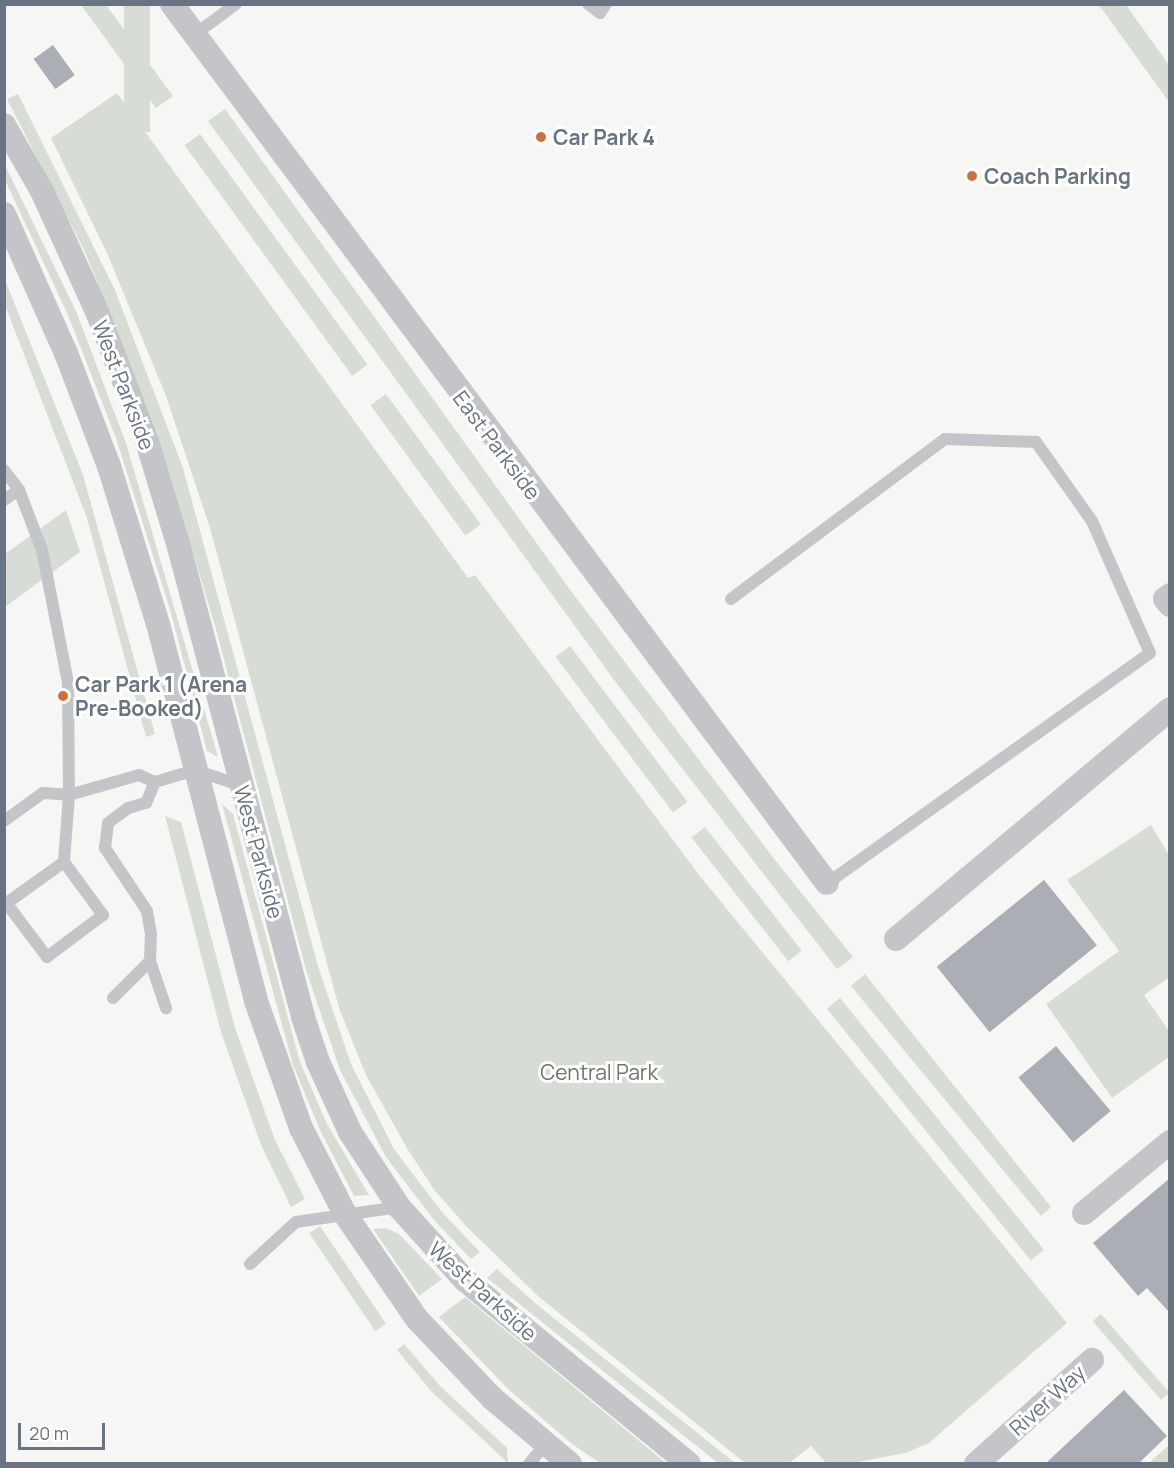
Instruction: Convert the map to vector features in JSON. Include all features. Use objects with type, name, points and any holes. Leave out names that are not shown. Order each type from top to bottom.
[{"type":"street","name":"East Parkside","points":[[172,4],[827,883]]},
{"type":"street","name":"West Parkside","points":[[4,125],[42,191],[93,304],[147,441],[318,1062],[350,1132],[399,1207],[465,1280],[689,1464]]},
{"type":"street","name":"West Parkside","points":[[4,214],[62,342],[109,466],[158,624],[195,770],[277,1064],[313,1155],[345,1214],[417,1319],[492,1398],[570,1464]]},
{"type":"street","points":[[896,939],[1170,709]]},
{"type":"street","points":[[1084,1213],[1170,1142]]},
{"type":"street","name":"River Way","points":[[976,1464],[1092,1360]]},
{"type":"lane","points":[[194,35],[236,4]]},
{"type":"lane","points":[[588,4],[600,13],[606,4]]},
{"type":"lane","points":[[731,599],[945,439],[1036,442],[1092,521],[1150,653],[827,883]]},
{"type":"lane","points":[[4,470],[19,490],[42,550],[68,683],[69,795],[64,862],[103,915],[47,957],[6,904],[64,862]]},
{"type":"lane","points":[[4,500],[19,490]]},
{"type":"lane","points":[[4,821],[44,793],[69,795],[138,775],[155,782],[195,770],[242,786]]},
{"type":"lane","points":[[155,782],[146,803],[128,808],[108,823],[105,848],[147,911],[150,961],[166,1008]]},
{"type":"lane","points":[[113,998],[150,961]]},
{"type":"lane","points":[[250,1264],[297,1222],[399,1207]]},
{"type":"lane","points":[[529,1464],[546,1443]]},
{"type":"green space","points":[[81,5],[106,5],[173,96],[156,108]]},
{"type":"green space","points":[[124,5],[150,5],[150,132],[124,132]]},
{"type":"green space","points":[[1099,5],[1126,5],[1169,65],[1169,102]]},
{"type":"green space","name":"Central Park","points":[[117,93],[468,578],[475,575],[699,875],[1067,1323],[929,1443],[905,1453],[853,1463],[826,1463],[811,1446],[789,1463],[745,1463],[539,1297],[468,1228],[435,1191],[408,1150],[366,1075],[339,1008],[210,528],[166,396],[107,253],[51,138]]},
{"type":"green space","points":[[18,94],[115,290],[183,468],[318,966],[351,1064],[394,1149],[441,1211],[480,1252],[471,1259],[434,1220],[386,1157],[340,1070],[306,970],[216,629],[156,430],[85,252],[7,99]]},
{"type":"green space","points":[[225,109],[571,591],[775,860],[853,957],[837,969],[617,684],[208,121]]},
{"type":"green space","points":[[200,134],[368,365],[352,376],[185,145]]},
{"type":"green space","points":[[4,163],[76,311],[126,443],[218,757],[207,751],[171,613],[116,438],[68,315],[5,180]]},
{"type":"green space","points":[[5,280],[83,475],[155,734],[146,737],[87,518],[5,305]]},
{"type":"green space","points":[[386,394],[481,524],[465,535],[371,405]]},
{"type":"green space","points":[[66,510],[80,552],[5,607],[5,554]]},
{"type":"green space","points":[[570,646],[687,802],[673,813],[556,657]]},
{"type":"green space","points":[[222,804],[233,814],[300,1062],[327,1124],[369,1195],[354,1196],[320,1130],[293,1065]]},
{"type":"green space","points":[[165,816],[181,822],[235,1028],[275,1140],[305,1199],[291,1207],[261,1145],[221,1032]]},
{"type":"green space","points":[[1151,825],[1169,855],[1170,977],[1144,995],[1169,1031],[1169,1057],[1112,1098],[1046,1004],[1119,951],[1067,880]]},
{"type":"green space","points":[[705,827],[802,951],[788,961],[692,837]]},
{"type":"green space","points":[[865,974],[1051,1207],[1041,1216],[851,986]]},
{"type":"green space","points":[[840,998],[1044,1250],[1031,1260],[827,1009]]},
{"type":"green space","points":[[320,1226],[386,1324],[375,1331],[309,1233]]},
{"type":"green space","points":[[386,1228],[399,1234],[442,1279],[419,1296],[373,1229]]},
{"type":"green space","points":[[497,1269],[535,1303],[735,1463],[718,1463],[487,1278]]},
{"type":"green space","points":[[465,1297],[666,1463],[600,1463],[572,1444],[508,1389],[439,1317]]},
{"type":"green space","points":[[1101,1314],[1169,1392],[1161,1400],[1093,1321]]},
{"type":"green space","points":[[404,1344],[441,1387],[507,1448],[508,1463],[432,1392],[397,1350]]},
{"type":"green space","points":[[1169,1445],[1169,1463],[1149,1463]]},
{"type":"building","points":[[53,45],[75,75],[55,89],[34,59]]},
{"type":"building","points":[[1044,880],[1097,945],[990,1032],[937,967]]},
{"type":"building","points":[[1056,1046],[1111,1111],[1073,1143],[1018,1077]]},
{"type":"building","points":[[1170,1178],[1170,1313],[1147,1288],[1138,1296],[1093,1243]]},
{"type":"building","points":[[1124,1390],[1167,1436],[1138,1464],[1045,1464]]},
{"type":"place","name":"Car Park 4","points":[[541,137]]},
{"type":"place","name":"Coach Parking","points":[[972,176]]},
{"type":"place","name":"Car Park 1 (Arena Pre-Booked)","points":[[63,696]]}]
